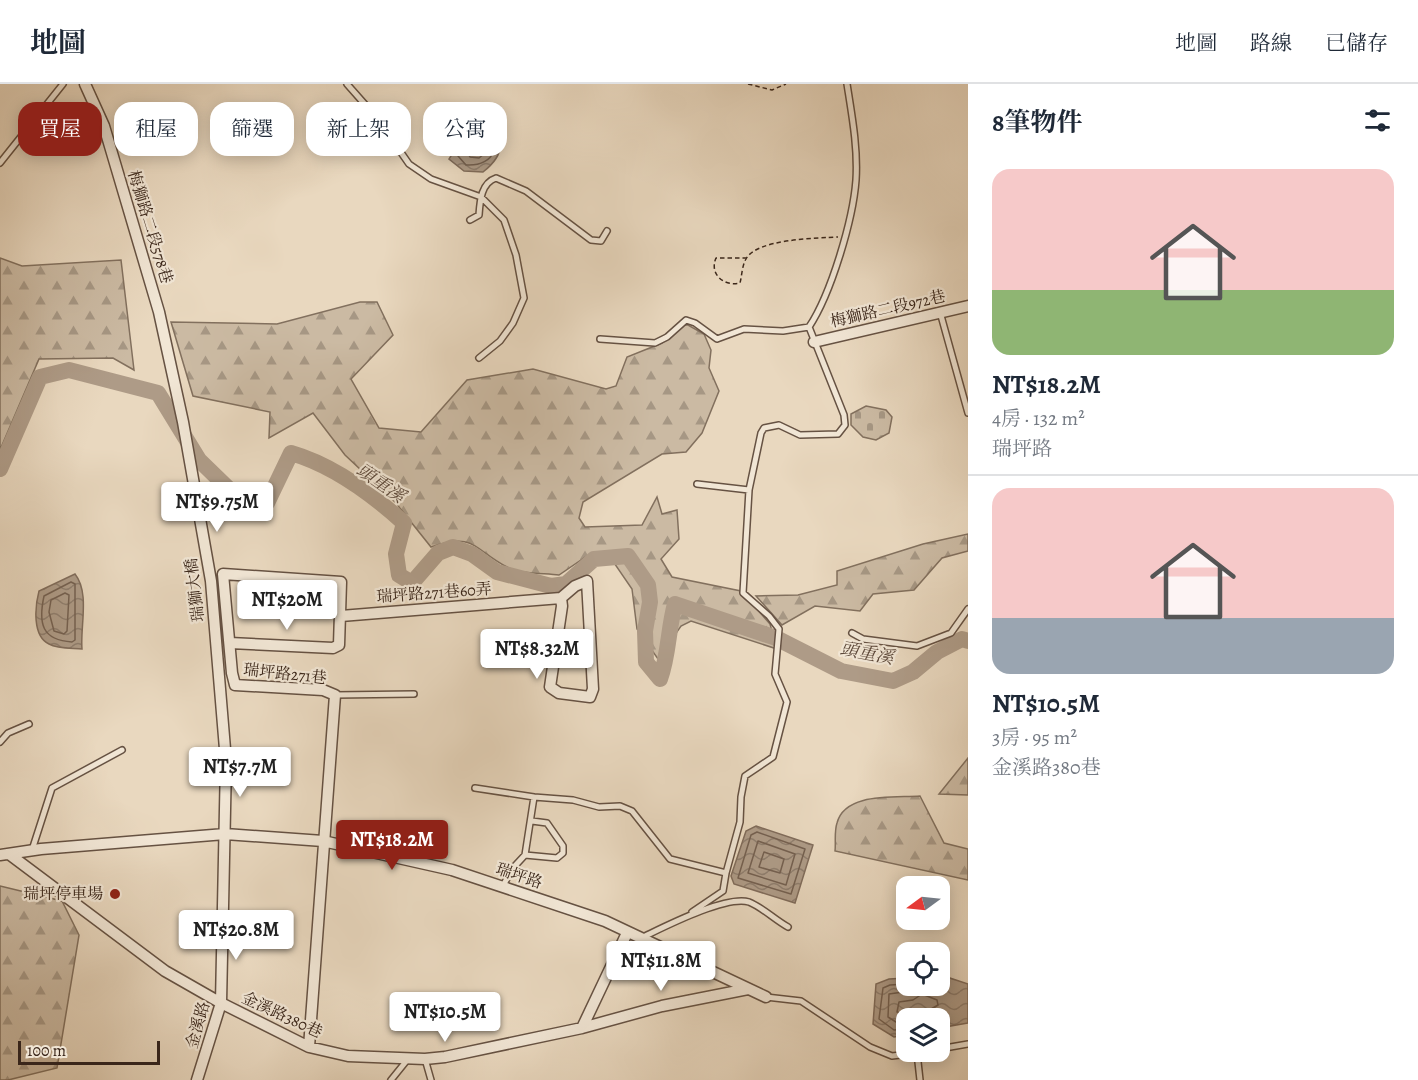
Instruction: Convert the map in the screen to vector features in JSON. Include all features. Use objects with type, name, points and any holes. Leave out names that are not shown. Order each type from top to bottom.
[{"type":"street","name":"梅獅路二段578巷","points":[[85,84],[104,126],[159,312]]},
{"type":"street","name":"梅獅路二段972巷","points":[[814,342],[968,306]]},
{"type":"street","name":"瑞獅大橋","points":[[159,312],[183,422],[211,581],[226,761],[225,834]]},
{"type":"street","points":[[223,574],[341,582],[341,616],[339,645],[333,648],[230,643],[223,574]]},
{"type":"street","points":[[587,580],[592,689],[590,697],[559,693],[550,687],[562,606],[561,598],[575,586],[587,580]]},
{"type":"street","name":"瑞坪路271巷60弄","points":[[341,616],[561,598]]},
{"type":"street","name":"瑞坪路271巷","points":[[230,643],[235,684],[323,690],[335,695],[323,841],[321,909],[309,1047]]},
{"type":"street","name":"瑞坪路","points":[[4,854],[225,834],[323,841],[452,870],[605,921],[766,997]]},
{"type":"street","name":"金溪路","points":[[197,1080],[221,1003],[225,834]]},
{"type":"street","name":"金溪路380巷","points":[[4,854],[165,971],[221,1003],[309,1047],[348,1056],[408,1059],[445,1057],[582,1028],[662,1006],[748,989]]},
{"type":"street","points":[[582,1028],[627,933]]},
{"type":"lane","points":[[0,163],[63,84]]},
{"type":"lane","points":[[347,84],[377,118],[409,164],[431,179],[481,197],[504,220],[516,255],[524,298],[513,323],[500,341],[479,358]]},
{"type":"lane","points":[[600,339],[655,343],[668,337],[686,320],[695,323],[717,339],[744,329],[783,332],[809,327],[819,311],[844,236],[856,181],[855,140],[847,84]]},
{"type":"lane","points":[[470,220],[479,215],[481,197],[489,181],[496,178],[526,191],[591,240],[601,241],[607,231]]},
{"type":"lane","points":[[940,312],[968,413]]},
{"type":"lane","points":[[640,939],[687,915],[723,891],[740,822],[745,776],[773,757],[787,702],[775,674],[779,629],[769,616],[743,593],[749,490],[764,428],[779,425],[800,435],[838,434],[845,425],[844,415],[809,327]]},
{"type":"lane","points":[[698,484],[749,490]]},
{"type":"lane","points":[[852,633],[863,639],[917,646],[951,633],[968,609]]},
{"type":"lane","points":[[335,695],[414,694]]},
{"type":"lane","points":[[0,742],[8,733],[29,724]]},
{"type":"lane","points":[[32,850],[52,788],[122,750]]},
{"type":"lane","points":[[475,788],[573,800],[599,807],[620,806],[632,811],[670,859],[726,873]]},
{"type":"lane","points":[[503,886],[512,869],[525,855],[534,797]]},
{"type":"lane","points":[[525,855],[557,858],[563,853],[563,846],[547,823],[532,821]]},
{"type":"lane","points":[[687,915],[746,901],[788,927]]},
{"type":"lane","name":"瑞坪路","points":[[766,997],[801,1001],[870,1047],[896,1056]]},
{"type":"lane","points":[[950,1047],[968,1044]]},
{"type":"lane","points":[[391,1080],[408,1059]]},
{"type":"lane","points":[[425,1059],[431,1080]]},
{"type":"lane","points":[[917,1062],[920,1080]]},
{"type":"path","points":[[747,84],[772,90],[786,84]]},
{"type":"path","points":[[747,258],[740,283],[732,285],[723,282],[715,272],[716,258],[747,258],[781,241],[844,236]]},
{"type":"green space","points":[[0,258],[22,266],[121,260],[134,370],[113,358],[39,359],[0,450]]},
{"type":"green space","points":[[360,302],[377,302],[393,335],[351,379],[379,428],[421,432],[467,380],[533,369],[606,389],[616,386],[627,357],[662,343],[682,325],[688,325],[704,334],[711,350],[709,368],[719,391],[702,433],[686,452],[662,454],[583,502],[579,518],[585,527],[642,525],[657,497],[662,514],[677,510],[679,539],[661,559],[672,577],[741,591],[770,624],[777,649],[691,621],[681,626],[658,659],[637,629],[632,589],[606,551],[587,556],[559,575],[512,569],[465,542],[457,541],[431,547],[395,502],[345,455],[313,413],[269,438],[270,412],[193,396],[171,322],[277,324]]},
{"type":"green space","points":[[866,406],[886,410],[892,417],[889,433],[876,440],[863,437],[851,425],[851,414]]},
{"type":"green space","points":[[968,534],[968,551],[942,558],[914,590],[873,594],[860,611],[815,606],[782,625],[756,596],[798,595],[837,585],[837,571],[923,544]]},
{"type":"green space","points":[[968,758],[968,795],[939,794]]},
{"type":"green space","points":[[920,796],[944,843],[968,849],[968,880],[835,851],[837,823],[842,813],[860,801],[885,797]]},
{"type":"green space","points":[[0,886],[62,901],[79,935],[57,1068],[8,1080],[0,1080]]},
{"type":"water","points":[[451,156],[497,156],[483,172],[464,171],[449,159]]},
{"type":"water","points":[[75,574],[80,582],[83,600],[82,649],[61,648],[49,644],[40,634],[36,620],[39,591]]},
{"type":"water","points":[[756,826],[813,845],[795,903],[734,884],[731,876],[746,831]]},
{"type":"water","points":[[950,978],[968,984],[968,1023],[950,1026],[950,1008],[896,1008],[896,1037],[894,1037],[873,1024],[876,984],[896,979],[896,996],[950,996]]},
{"type":"waterway","name":"頭重溪","points":[[0,469],[40,377],[69,370],[158,393],[199,460],[232,492],[267,503],[291,453],[337,473],[379,502],[404,523],[396,554],[399,575],[412,583],[438,553],[453,547],[472,554],[497,572],[551,586],[566,584],[594,559],[628,556],[648,585],[650,602],[645,631],[646,662],[660,679],[675,604],[776,638],[841,671],[893,681],[913,672],[937,652],[962,639],[968,641]]},
{"type":"place","name":"瑞坪停車場","points":[[115,894]]}]
